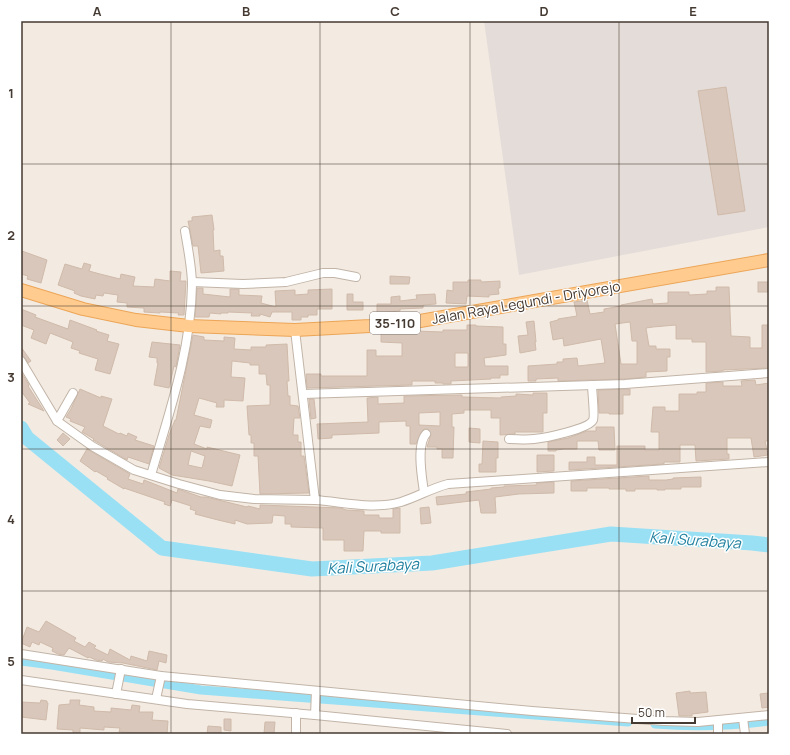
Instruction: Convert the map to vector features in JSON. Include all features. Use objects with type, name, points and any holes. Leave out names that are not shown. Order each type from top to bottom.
[{"type":"main road","name":"Jalan Raya Legundi - Driyorejo","points":[[21,290],[83,309],[136,320],[189,326],[295,330],[370,326],[420,320],[769,260]]},
{"type":"street","points":[[151,475],[184,358],[189,326],[192,282],[185,231]]},
{"type":"street","points":[[192,282],[243,284],[286,282],[323,273],[335,273],[356,277]]},
{"type":"street","points":[[295,330],[315,500]]},
{"type":"street","points":[[21,361],[57,421],[92,446],[134,470],[220,495],[254,500],[315,500],[369,505],[387,505],[401,502],[448,484],[769,462]]},
{"type":"street","points":[[303,394],[625,384],[769,373]]},
{"type":"street","points":[[509,439],[534,439],[558,435],[578,429],[591,422],[593,417],[592,385]]},
{"type":"street","points":[[57,421],[73,393]]},
{"type":"street","points":[[424,492],[421,445],[423,437],[426,434]]},
{"type":"street","points":[[21,654],[160,678],[532,711],[664,721],[698,722],[718,722],[769,715]]},
{"type":"street","points":[[116,691],[121,671]]},
{"type":"street","points":[[156,697],[160,678]]},
{"type":"street","points":[[21,680],[116,691],[156,697],[187,704],[296,713],[315,711],[507,734]]},
{"type":"street","points":[[315,711],[316,693]]},
{"type":"street","points":[[296,713],[296,734]]},
{"type":"street","points":[[743,719],[745,734]]},
{"type":"street","points":[[718,722],[718,734]]},
{"type":"shaded area","points":[[484,21],[769,21],[769,227],[519,275]]},
{"type":"building","points":[[726,87],[745,211],[718,215],[698,91]]},
{"type":"building","points":[[212,215],[214,251],[220,250],[220,256],[223,256],[224,271],[201,273],[198,246],[193,246],[188,221],[192,221],[192,217]]},
{"type":"building","points":[[22,251],[47,260],[41,283],[27,279],[28,276],[21,274]]},
{"type":"building","points":[[84,263],[91,265],[89,271],[120,279],[121,274],[135,277],[133,286],[154,287],[155,279],[170,281],[170,271],[181,272],[180,281],[186,281],[184,315],[178,315],[179,313],[144,312],[144,308],[127,307],[127,303],[117,302],[118,295],[104,293],[103,296],[96,295],[95,299],[81,296],[74,293],[75,291],[58,285],[65,264],[82,269]]},
{"type":"building","points":[[390,276],[410,277],[409,284],[390,284]]},
{"type":"building","points":[[468,280],[481,280],[481,282],[500,281],[500,288],[498,288],[499,294],[489,295],[489,297],[467,296],[466,304],[446,303],[447,290],[453,291],[453,282],[468,282]]},
{"type":"building","points":[[758,282],[768,282],[768,292],[758,292]]},
{"type":"building","points":[[716,287],[729,287],[731,336],[750,337],[750,348],[762,348],[762,325],[769,325],[769,368],[706,372],[706,342],[692,342],[692,339],[676,339],[676,325],[646,328],[649,346],[656,346],[656,349],[670,349],[670,357],[667,357],[667,371],[646,372],[646,377],[625,379],[558,381],[558,378],[528,381],[528,366],[557,364],[557,362],[563,362],[563,359],[577,358],[578,366],[605,363],[601,339],[564,346],[563,338],[553,340],[550,322],[577,316],[574,302],[587,300],[590,314],[604,312],[604,309],[652,299],[653,304],[668,303],[668,292],[689,292],[689,295],[707,294],[707,291],[716,291]],"holes":[[[630,322],[632,341],[637,341],[637,364],[621,364],[615,324]]]},
{"type":"building","points":[[197,288],[203,288],[203,294],[230,297],[230,289],[239,289],[239,295],[262,296],[261,303],[276,307],[275,291],[295,290],[295,295],[308,294],[308,290],[332,289],[332,309],[317,309],[317,315],[301,317],[301,320],[292,320],[292,312],[272,312],[270,317],[260,314],[260,316],[251,316],[252,313],[228,312],[221,314],[210,313],[209,317],[195,317]]},
{"type":"building","points":[[347,294],[353,294],[353,302],[363,302],[363,310],[347,310]]},
{"type":"building","points":[[435,294],[436,304],[423,305],[423,308],[400,309],[400,311],[377,313],[377,304],[391,304],[391,297],[400,296],[400,301],[417,299],[416,295]]},
{"type":"building","points":[[21,309],[36,315],[35,317],[68,329],[70,320],[109,335],[107,341],[119,344],[110,374],[95,370],[98,359],[79,353],[80,351],[71,348],[73,342],[50,333],[46,344],[31,338],[34,330],[21,325]]},
{"type":"building","points":[[534,321],[536,350],[520,353],[518,336],[528,335],[526,322]]},
{"type":"building","points":[[467,325],[503,327],[503,344],[506,344],[506,355],[484,358],[485,366],[508,366],[508,375],[500,375],[500,378],[491,379],[451,381],[451,384],[435,383],[435,381],[412,381],[412,385],[307,388],[306,374],[321,374],[321,376],[367,376],[367,350],[376,350],[376,356],[402,356],[402,343],[381,342],[381,333],[467,330]],"holes":[[[455,353],[468,353],[468,367],[455,367]]]},
{"type":"building","points":[[193,335],[204,337],[204,340],[224,341],[224,337],[235,338],[234,349],[251,350],[251,347],[266,347],[266,345],[287,344],[289,381],[287,381],[288,396],[290,396],[290,405],[298,406],[300,418],[294,418],[293,435],[298,435],[298,442],[301,442],[301,456],[304,456],[309,493],[260,494],[258,456],[254,456],[254,443],[251,443],[251,435],[249,435],[247,406],[270,405],[270,385],[267,385],[266,374],[259,374],[259,365],[250,365],[250,363],[232,361],[231,377],[245,378],[243,401],[224,400],[224,407],[216,407],[217,403],[199,398],[194,415],[212,420],[210,428],[200,426],[194,444],[207,449],[207,447],[240,455],[232,486],[172,475],[159,468],[169,435],[176,420]],"holes":[[[191,451],[205,456],[202,468],[188,465]]]},
{"type":"building","points":[[152,342],[180,345],[176,367],[174,366],[169,388],[154,385],[158,363],[157,358],[149,357]]},
{"type":"building","points":[[21,347],[31,361],[28,363],[25,358],[21,356]]},
{"type":"building","points":[[21,372],[44,411],[28,404],[30,403],[21,391]]},
{"type":"building","points":[[755,380],[756,385],[769,383],[769,441],[765,441],[768,455],[754,457],[751,438],[727,438],[727,454],[729,454],[729,459],[696,461],[695,445],[680,445],[680,462],[569,470],[569,462],[587,462],[587,457],[595,457],[595,465],[617,465],[617,446],[645,446],[645,450],[659,450],[659,432],[651,432],[653,407],[665,407],[665,411],[679,411],[679,394],[697,394],[697,392],[706,392],[706,383],[723,382],[723,386],[742,386],[741,381]]},
{"type":"building","points":[[80,389],[101,398],[101,396],[112,399],[103,426],[119,434],[120,433],[127,436],[128,433],[137,437],[135,440],[154,446],[149,464],[128,457],[127,460],[93,440],[94,439],[82,432],[85,427],[70,421],[71,419],[66,417]]},
{"type":"building","points":[[630,389],[630,395],[623,395],[623,414],[599,413],[598,390]]},
{"type":"building","points":[[533,393],[547,393],[547,413],[543,413],[543,432],[515,432],[515,434],[500,435],[500,418],[491,418],[491,410],[464,410],[464,413],[452,414],[452,427],[454,427],[453,458],[442,458],[442,449],[437,449],[437,447],[427,447],[431,434],[428,429],[424,429],[422,431],[416,444],[410,444],[410,426],[406,426],[406,421],[379,422],[379,433],[332,435],[332,438],[318,439],[317,424],[368,422],[367,398],[378,397],[378,404],[404,403],[404,396],[462,395],[462,397],[501,398],[516,396],[516,394],[533,395]],"holes":[[[440,412],[440,426],[419,425],[419,413]]]},
{"type":"building","points":[[309,399],[314,399],[316,418],[311,419]]},
{"type":"building","points":[[596,427],[614,427],[615,450],[599,450],[598,441],[577,441],[577,449],[548,451],[548,442],[568,438],[587,431],[596,431]]},
{"type":"building","points":[[469,428],[480,429],[480,443],[469,442]]},
{"type":"building","points":[[63,433],[70,439],[63,446],[57,440]]},
{"type":"building","points":[[483,441],[498,442],[496,472],[479,472],[479,464],[482,464]]},
{"type":"building","points":[[87,449],[130,474],[128,479],[143,484],[144,480],[177,493],[178,489],[201,497],[247,507],[260,509],[260,505],[341,508],[346,510],[364,511],[364,515],[379,515],[379,518],[393,518],[393,509],[400,508],[400,533],[364,531],[363,551],[344,551],[344,540],[323,540],[323,528],[291,527],[291,524],[285,524],[285,516],[273,515],[272,523],[247,524],[235,520],[235,524],[195,514],[196,511],[190,509],[191,506],[172,500],[170,506],[164,504],[165,502],[124,489],[107,479],[108,478],[96,471],[95,472],[80,461]]},
{"type":"building","points":[[537,455],[554,455],[554,471],[537,472]]},
{"type":"building","points":[[649,476],[649,480],[701,477],[701,487],[681,487],[681,489],[665,490],[635,489],[635,491],[626,491],[626,489],[587,488],[587,491],[571,491],[571,481]]},
{"type":"building","points":[[554,482],[554,493],[519,494],[495,497],[496,513],[481,513],[479,500],[437,505],[436,497],[466,494],[466,492],[504,486],[536,485],[537,483]]},
{"type":"building","points":[[429,507],[431,523],[421,524],[420,508]]},
{"type":"building","points":[[46,621],[76,638],[74,641],[85,647],[89,642],[96,646],[94,648],[108,655],[110,649],[130,660],[131,656],[147,661],[149,651],[167,655],[166,663],[159,661],[157,670],[123,663],[108,662],[103,659],[102,661],[88,658],[69,648],[64,655],[58,654],[52,651],[53,648],[40,642],[39,645],[32,642],[30,647],[21,643],[27,627],[39,632]]},
{"type":"building","points":[[690,691],[690,693],[706,692],[708,712],[692,714],[692,716],[679,716],[676,693]]},
{"type":"building","points":[[768,693],[769,707],[762,708],[760,694]]},
{"type":"building","points":[[41,700],[47,701],[48,703],[46,720],[21,717],[21,702],[40,703]]},
{"type":"building","points":[[70,700],[80,700],[79,705],[94,707],[94,711],[111,712],[111,708],[131,710],[132,705],[140,706],[139,712],[153,712],[152,720],[168,721],[167,734],[119,732],[120,728],[104,727],[104,730],[80,728],[80,734],[73,734],[73,730],[57,729],[59,705],[70,704]]},
{"type":"building","points":[[224,719],[231,719],[231,731],[224,730]]},
{"type":"building","points":[[265,722],[275,722],[274,734],[264,734]]},
{"type":"building","points":[[208,726],[221,727],[221,734],[207,734]]},
{"type":"waterway","name":"Kali Surabaya","points":[[21,428],[27,438],[162,548],[312,569],[432,563],[611,534],[769,545]]},
{"type":"waterway","points":[[21,661],[201,690],[628,722]]},
{"type":"waterway","points":[[655,724],[712,726],[769,721]]}]
